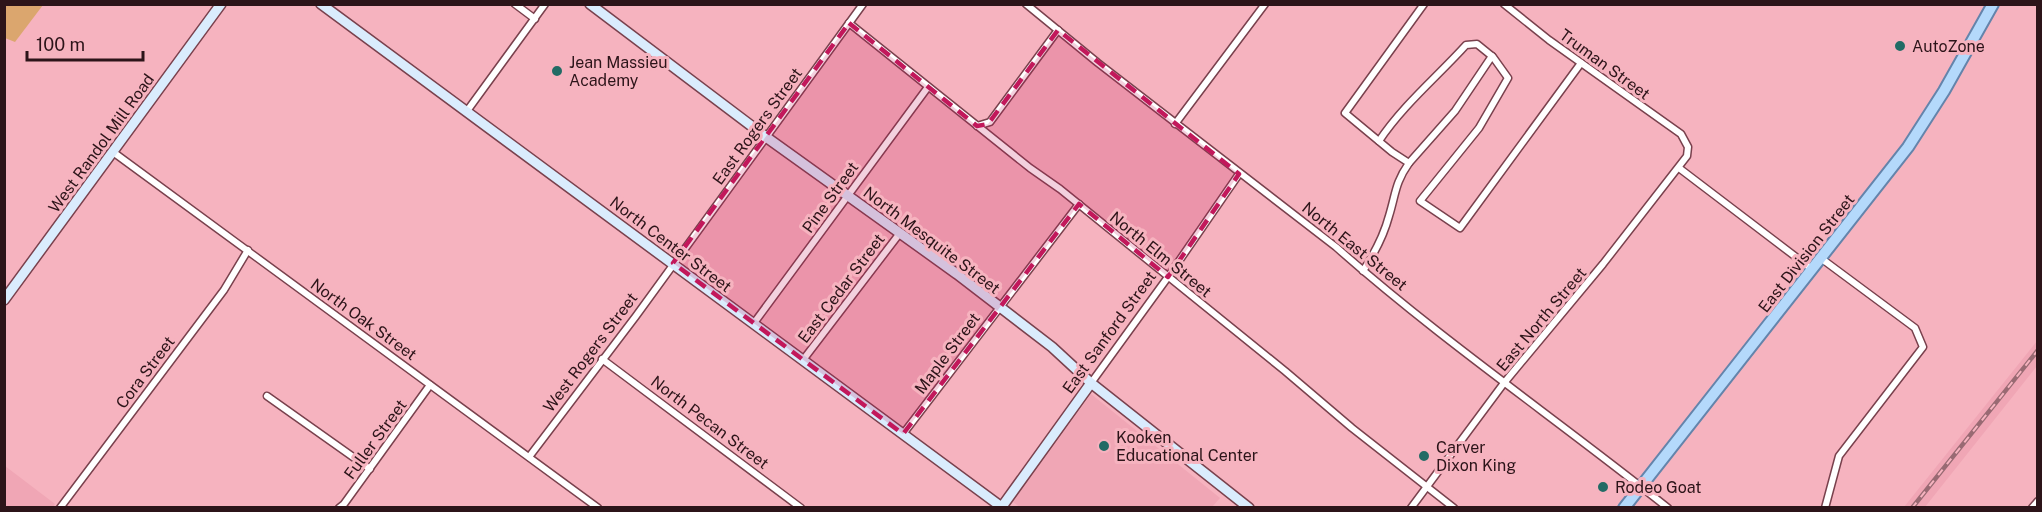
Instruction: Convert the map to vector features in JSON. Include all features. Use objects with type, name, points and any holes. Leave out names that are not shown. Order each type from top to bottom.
[{"type":"main road","name":"West Randol Mill Road","points":[[4,300],[221,4]]},
{"type":"main road","name":"North Center Street","points":[[321,4],[1002,507]]},
{"type":"main road","name":"North Mesquite Street","points":[[590,4],[766,137],[957,274],[998,308],[1052,347],[1091,383],[1249,507]]},
{"type":"main road","name":"East Division Street","points":[[1624,507],[1822,259],[1908,147],[1944,91],[1990,8],[2000,4]]},
{"type":"main road","name":"East Sanford Street","points":[[1002,507],[1091,383]]},
{"type":"street","points":[[515,4],[535,19]]},
{"type":"street","points":[[467,111],[545,4]]},
{"type":"street","name":"East Rogers Street","points":[[673,264],[863,4]]},
{"type":"street","name":"North East Street","points":[[1026,4],[1175,124],[1336,247],[1504,383],[1668,507]]},
{"type":"street","points":[[1175,124],[1265,4]]},
{"type":"street","points":[[1409,163],[1345,113],[1424,4]]},
{"type":"street","name":"Truman Street","points":[[1504,4],[1581,63],[1681,134],[1688,147]]},
{"type":"street","name":"North Elm Street","points":[[849,23],[1079,204],[1352,428],[1454,507]]},
{"type":"street","points":[[977,126],[990,122],[1058,30]]},
{"type":"street","points":[[1379,141],[1410,102],[1466,45],[1477,44],[1492,56],[1508,78],[1479,128],[1420,201],[1460,228],[1581,63]]},
{"type":"street","points":[[1363,271],[1374,254],[1389,217],[1399,178],[1409,163],[1455,111],[1492,56]]},
{"type":"street","name":"Pine Street","points":[[754,323],[928,87]]},
{"type":"street","name":"East North Street","points":[[1411,507],[1504,383],[1679,168],[1687,156],[1688,147]]},
{"type":"street","name":"North Oak Street","points":[[113,152],[598,507]]},
{"type":"street","points":[[1679,168],[1813,270]]},
{"type":"street","name":"East Sanford Street","points":[[1091,383],[1239,174]]},
{"type":"street","name":"Maple Street","points":[[903,434],[1079,204]]},
{"type":"street","name":"East Cedar Street","points":[[803,360],[900,233]]},
{"type":"street","name":"Cora Street","points":[[60,507],[224,290],[248,250]]},
{"type":"street","points":[[1822,259],[1915,328],[1923,347],[1839,456],[1825,507]]},
{"type":"street","name":"West Rogers Street","points":[[529,457],[673,264]]},
{"type":"street","name":"North Pecan Street","points":[[602,359],[801,507]]},
{"type":"street","name":"Fuller Street","points":[[339,507],[344,504],[370,470],[430,385]]},
{"type":"street","points":[[267,396],[370,470]]},
{"type":"street","points":[[2032,507],[2037,501]]},
{"type":"highlighted area","points":[[849,23],[977,126],[988,124],[1058,30],[1239,174],[1168,277],[1079,204],[903,434],[673,263]]},
{"type":"shaded area","points":[[4,5],[43,5],[15,42],[5,38]]},
{"type":"shaded area","points":[[2037,341],[2037,366],[1925,507],[1904,507]]},
{"type":"shaded area","name":"Kooken Educational Center","points":[[1091,394],[1220,498],[1212,507],[1021,508],[1013,502]]},
{"type":"shaded area","points":[[5,466],[55,504],[53,507],[5,507]]},
{"type":"railway","points":[[1912,508],[2038,350]]},
{"type":"place","name":"AutoZone","points":[[1900,46]]},
{"type":"place","name":"Jean Massieu Academy","points":[[557,71]]},
{"type":"place","name":"Kooken Educational Center","points":[[1104,446]]},
{"type":"place","name":"Carver Dixon King","points":[[1424,456]]},
{"type":"place","name":"Rodeo Goat","points":[[1603,487]]}]
